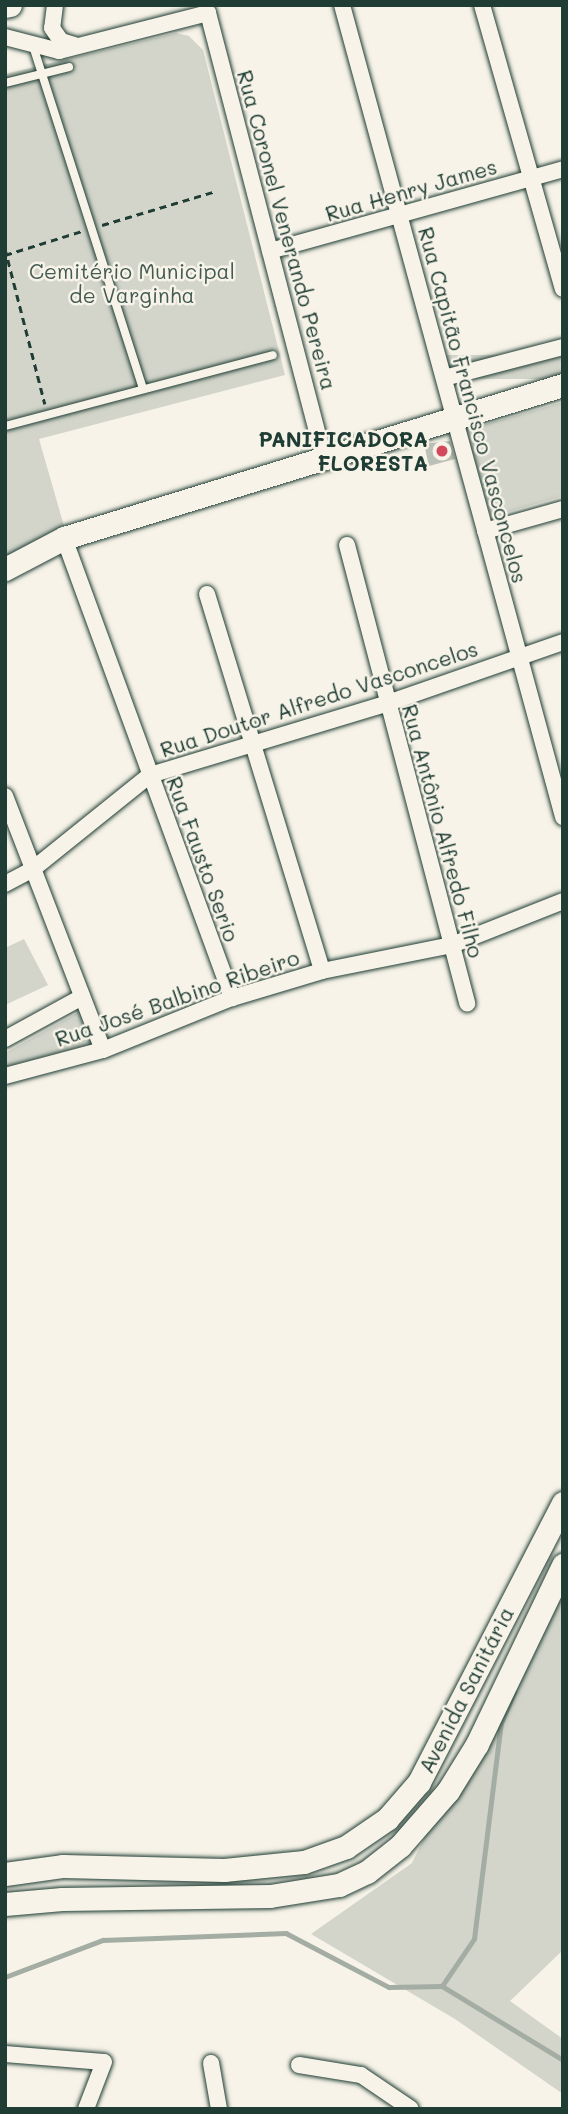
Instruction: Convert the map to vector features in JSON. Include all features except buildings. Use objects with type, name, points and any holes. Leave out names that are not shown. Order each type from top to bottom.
[{"type":"street","points":[[55,5],[52,27],[61,41],[78,46]]},
{"type":"street","name":"Rua Capitão Francisco Vasconcelos","points":[[342,5],[563,817]]},
{"type":"street","points":[[482,5],[563,289]]},
{"type":"street","points":[[5,37],[59,51],[209,9]]},
{"type":"street","name":"Rua Coronel Venerando Pereira","points":[[209,9],[324,458]]},
{"type":"street","name":"Rua Henry James","points":[[270,251],[563,169]]},
{"type":"street","points":[[444,378],[563,347]]},
{"type":"street","points":[[5,569],[64,538],[563,385]]},
{"type":"street","points":[[485,531],[563,509]]},
{"type":"street","name":"Rua Fausto Serio","points":[[64,538],[232,998]]},
{"type":"street","name":"Rua Antônio Alfredo Filho","points":[[347,545],[467,1004]]},
{"type":"street","points":[[207,594],[323,971]]},
{"type":"street","name":"Rua Doutor Alfredo Vasconcelos","points":[[5,884],[33,869],[150,775],[388,703],[519,655],[563,642]]},
{"type":"street","points":[[5,796],[103,1050]]},
{"type":"street","name":"Rua José Balbino Ribeiro","points":[[5,1076],[103,1050],[232,998],[323,971],[452,945],[563,901]]},
{"type":"street","points":[[5,1039],[82,998]]},
{"type":"street","name":"Avenida Sanitária","points":[[5,1874],[63,1866],[224,1870],[304,1862],[346,1847],[387,1819],[419,1782],[563,1503]]},
{"type":"street","name":"Avenida Sanitária","points":[[5,1904],[62,1899],[270,1896],[339,1885],[367,1872],[400,1846],[448,1791],[477,1744],[563,1565]]},
{"type":"street","points":[[5,2054],[104,2062],[86,2109]]},
{"type":"street","points":[[211,2063],[219,2109]]},
{"type":"street","points":[[299,2065],[361,2075],[411,2109]]},
{"type":"lane","points":[[33,45],[143,390]]},
{"type":"lane","points":[[5,83],[69,67]]},
{"type":"lane","points":[[5,426],[273,355]]},
{"type":"path","points":[[6,255],[212,192]]},
{"type":"path","points":[[5,248],[48,415]]},
{"type":"green space","name":"Cemitério Municipal de Varginha","points":[[176,33],[189,36],[203,50],[285,375],[39,439],[66,533],[5,564],[5,74]]},
{"type":"green space","points":[[447,355],[563,355],[563,379],[447,379]]},
{"type":"green space","points":[[563,402],[563,496],[491,517],[466,430]]},
{"type":"green space","points":[[24,939],[48,985],[5,1005],[5,948]]},
{"type":"green space","points":[[81,1011],[92,1044],[5,1067],[5,1053]]},
{"type":"green space","points":[[563,1559],[563,1950],[510,2001],[563,2039],[563,2094],[455,2019],[311,1934],[412,1863]]},
{"type":"waterway","points":[[5,1977],[103,1940],[286,1933],[389,1987],[442,1986],[474,1939],[501,1723],[514,1692]]},
{"type":"waterway","points":[[442,1986],[563,2060]]},
{"type":"place","name":"PANIFICADORA FLORESTA","points":[[442,451]]}]
